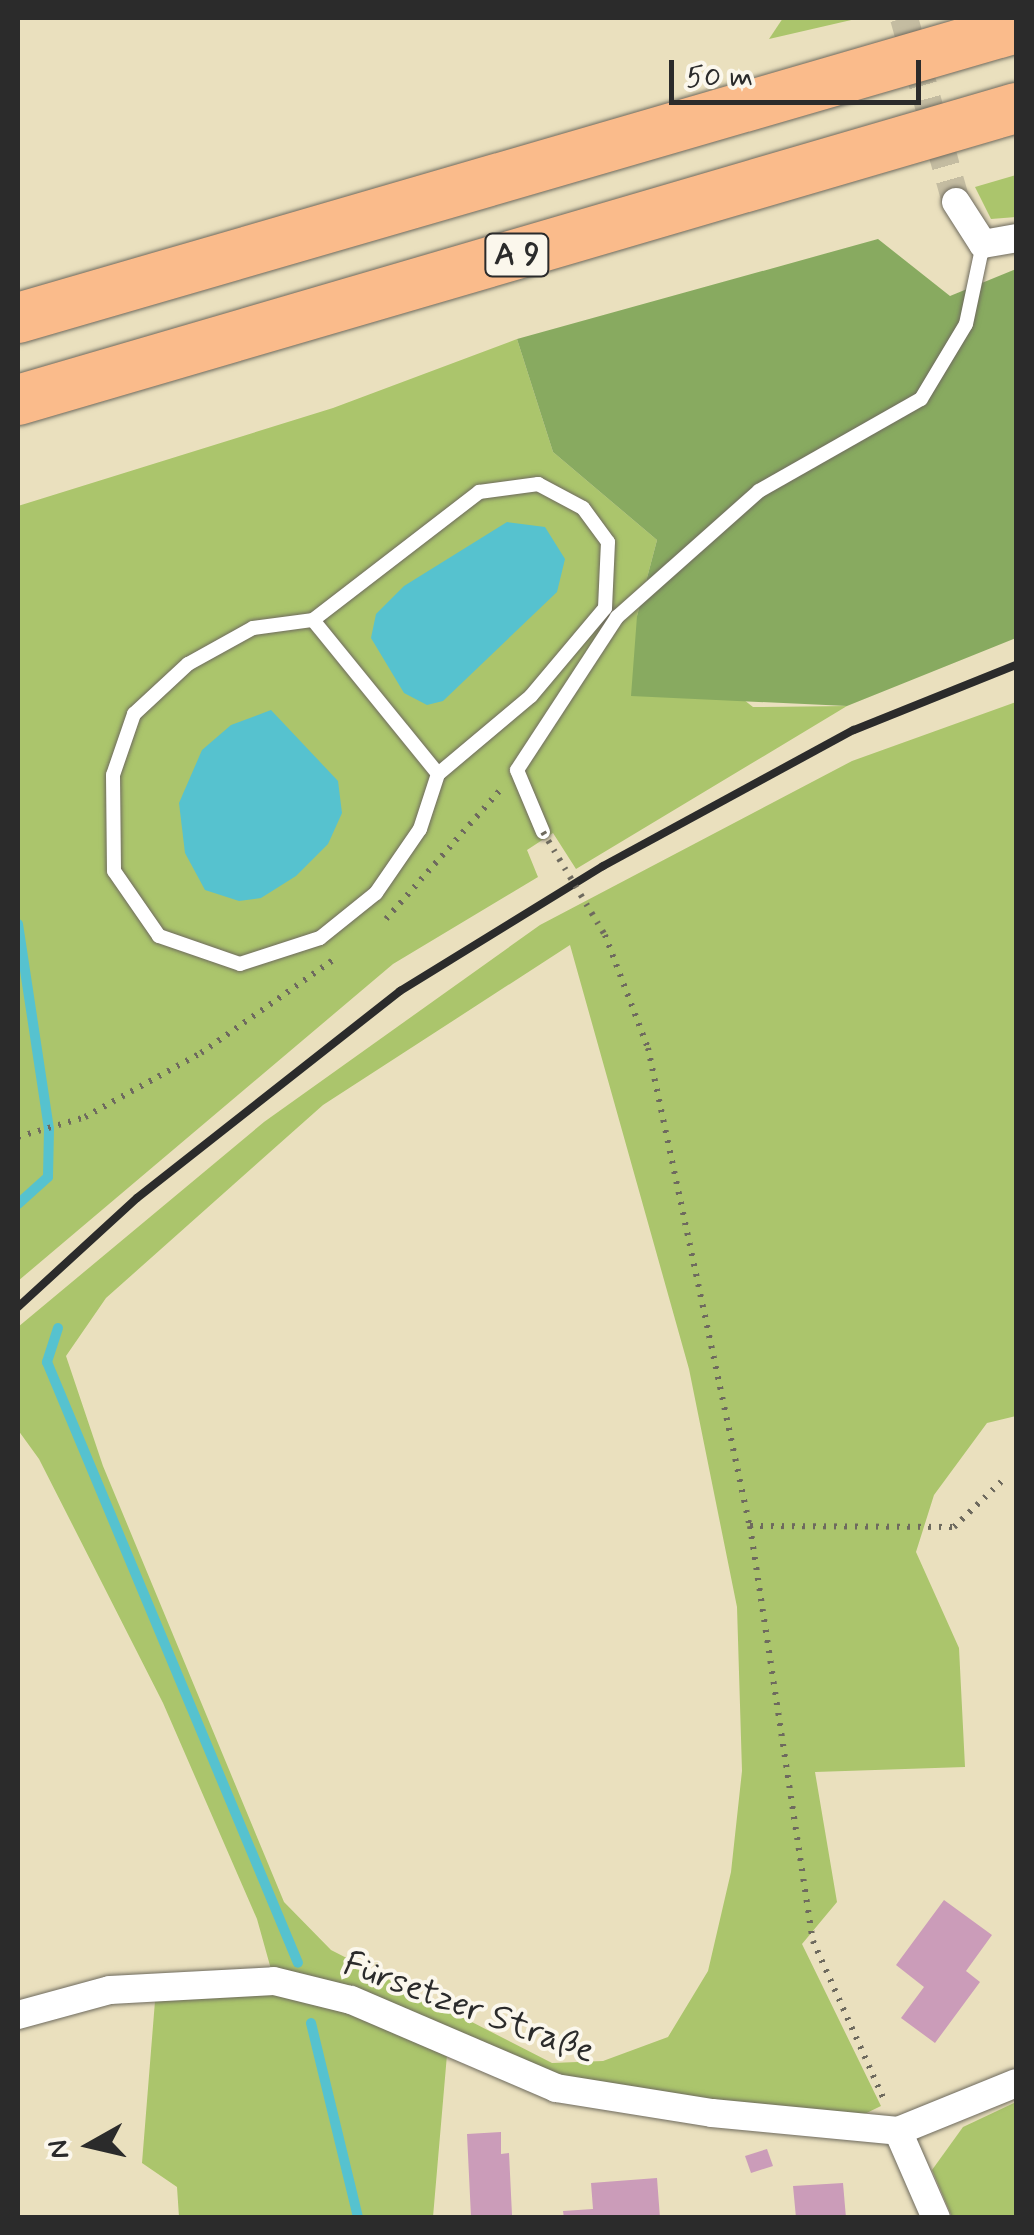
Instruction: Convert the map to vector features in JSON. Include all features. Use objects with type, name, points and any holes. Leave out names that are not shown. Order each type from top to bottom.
[{"type":"highway","name":"A 9","points":[[18,318],[1016,28]]},
{"type":"highway","name":"A 9","points":[[18,400],[1016,108]]},
{"type":"street","points":[[956,202],[983,244],[1016,238]]},
{"type":"street","name":"Fürsetzer Straße","points":[[18,2015],[110,1990],[274,1980],[350,2000],[556,2088],[712,2113],[898,2131],[1016,2083]]},
{"type":"street","points":[[898,2131],[936,2218]]},
{"type":"lane","points":[[543,832],[517,770],[611,612],[608,542],[583,508],[538,484],[479,492],[313,620],[253,628],[188,664],[134,714],[113,775],[114,871],[158,936],[240,964],[320,938],[376,893],[420,830],[438,774],[531,696],[611,612],[759,491],[921,398],[966,324],[983,244]]},
{"type":"lane","points":[[313,620],[438,774]]},
{"type":"path","points":[[374,929],[402,907],[517,770]]},
{"type":"path","points":[[543,832],[606,935],[648,1048],[750,1526],[814,1941],[898,2131]]},
{"type":"path","points":[[18,1137],[85,1117],[201,1053],[345,951]]},
{"type":"path","points":[[750,1526],[954,1528],[1006,1478]]},
{"type":"green space","points":[[783,18],[860,18],[769,39]]},
{"type":"green space","points":[[1016,175],[1016,217],[991,219],[975,187]]},
{"type":"green space","points":[[878,239],[950,296],[1016,269],[1016,638],[847,706],[631,696],[637,616],[657,540],[553,452],[517,339]]},
{"type":"green space","points":[[517,339],[553,452],[657,540],[637,616],[753,707],[847,706],[576,869],[553,833],[527,850],[538,877],[393,964],[18,1281],[18,506],[333,408]]},
{"type":"green space","points":[[1016,702],[1016,1416],[987,1423],[934,1495],[916,1552],[959,1648],[965,1767],[815,1772],[837,1902],[802,1944],[881,2106],[850,2121],[594,2094],[448,2043],[433,2217],[179,2217],[177,2187],[142,2163],[155,2001],[274,1980],[257,1919],[163,1703],[39,1459],[18,1430],[18,1327],[264,1122],[540,925],[852,761]],"holes":[[[570,945],[689,1369],[737,1607],[742,1771],[731,1872],[708,1971],[668,2037],[603,2061],[552,2063],[331,1950],[284,1902],[103,1466],[66,1356],[106,1298],[323,1105]]]},
{"type":"green space","points":[[1016,2102],[1016,2217],[952,2217],[932,2170],[963,2127]]},
{"type":"water","points":[[507,522],[545,527],[565,559],[557,592],[443,701],[427,705],[404,693],[371,638],[376,614],[404,586]]},
{"type":"water","points":[[271,710],[338,781],[342,813],[328,844],[296,876],[261,898],[239,901],[205,890],[185,853],[179,803],[202,750],[231,725]]},
{"type":"building","points":[[944,1900],[992,1935],[966,1971],[980,1982],[935,2043],[901,2018],[924,1987],[896,1965]]},
{"type":"building","points":[[501,2132],[501,2154],[509,2153],[512,2215],[471,2217],[467,2134]]},
{"type":"building","points":[[767,2149],[773,2166],[751,2173],[745,2156]]},
{"type":"building","points":[[657,2178],[660,2218],[564,2218],[563,2211],[593,2209],[591,2183]]},
{"type":"building","points":[[843,2183],[846,2218],[796,2218],[793,2186]]},
{"type":"waterway","points":[[18,924],[49,1129],[48,1177],[18,1204]]},
{"type":"waterway","points":[[58,1328],[47,1362],[298,1963]]},
{"type":"waterway","points":[[311,2023],[358,2218]]},
{"type":"tunnel","points":[[904,18],[956,202]]},
{"type":"railway","points":[[18,1307],[137,1198],[400,991],[603,866],[854,730],[1016,665]]}]
